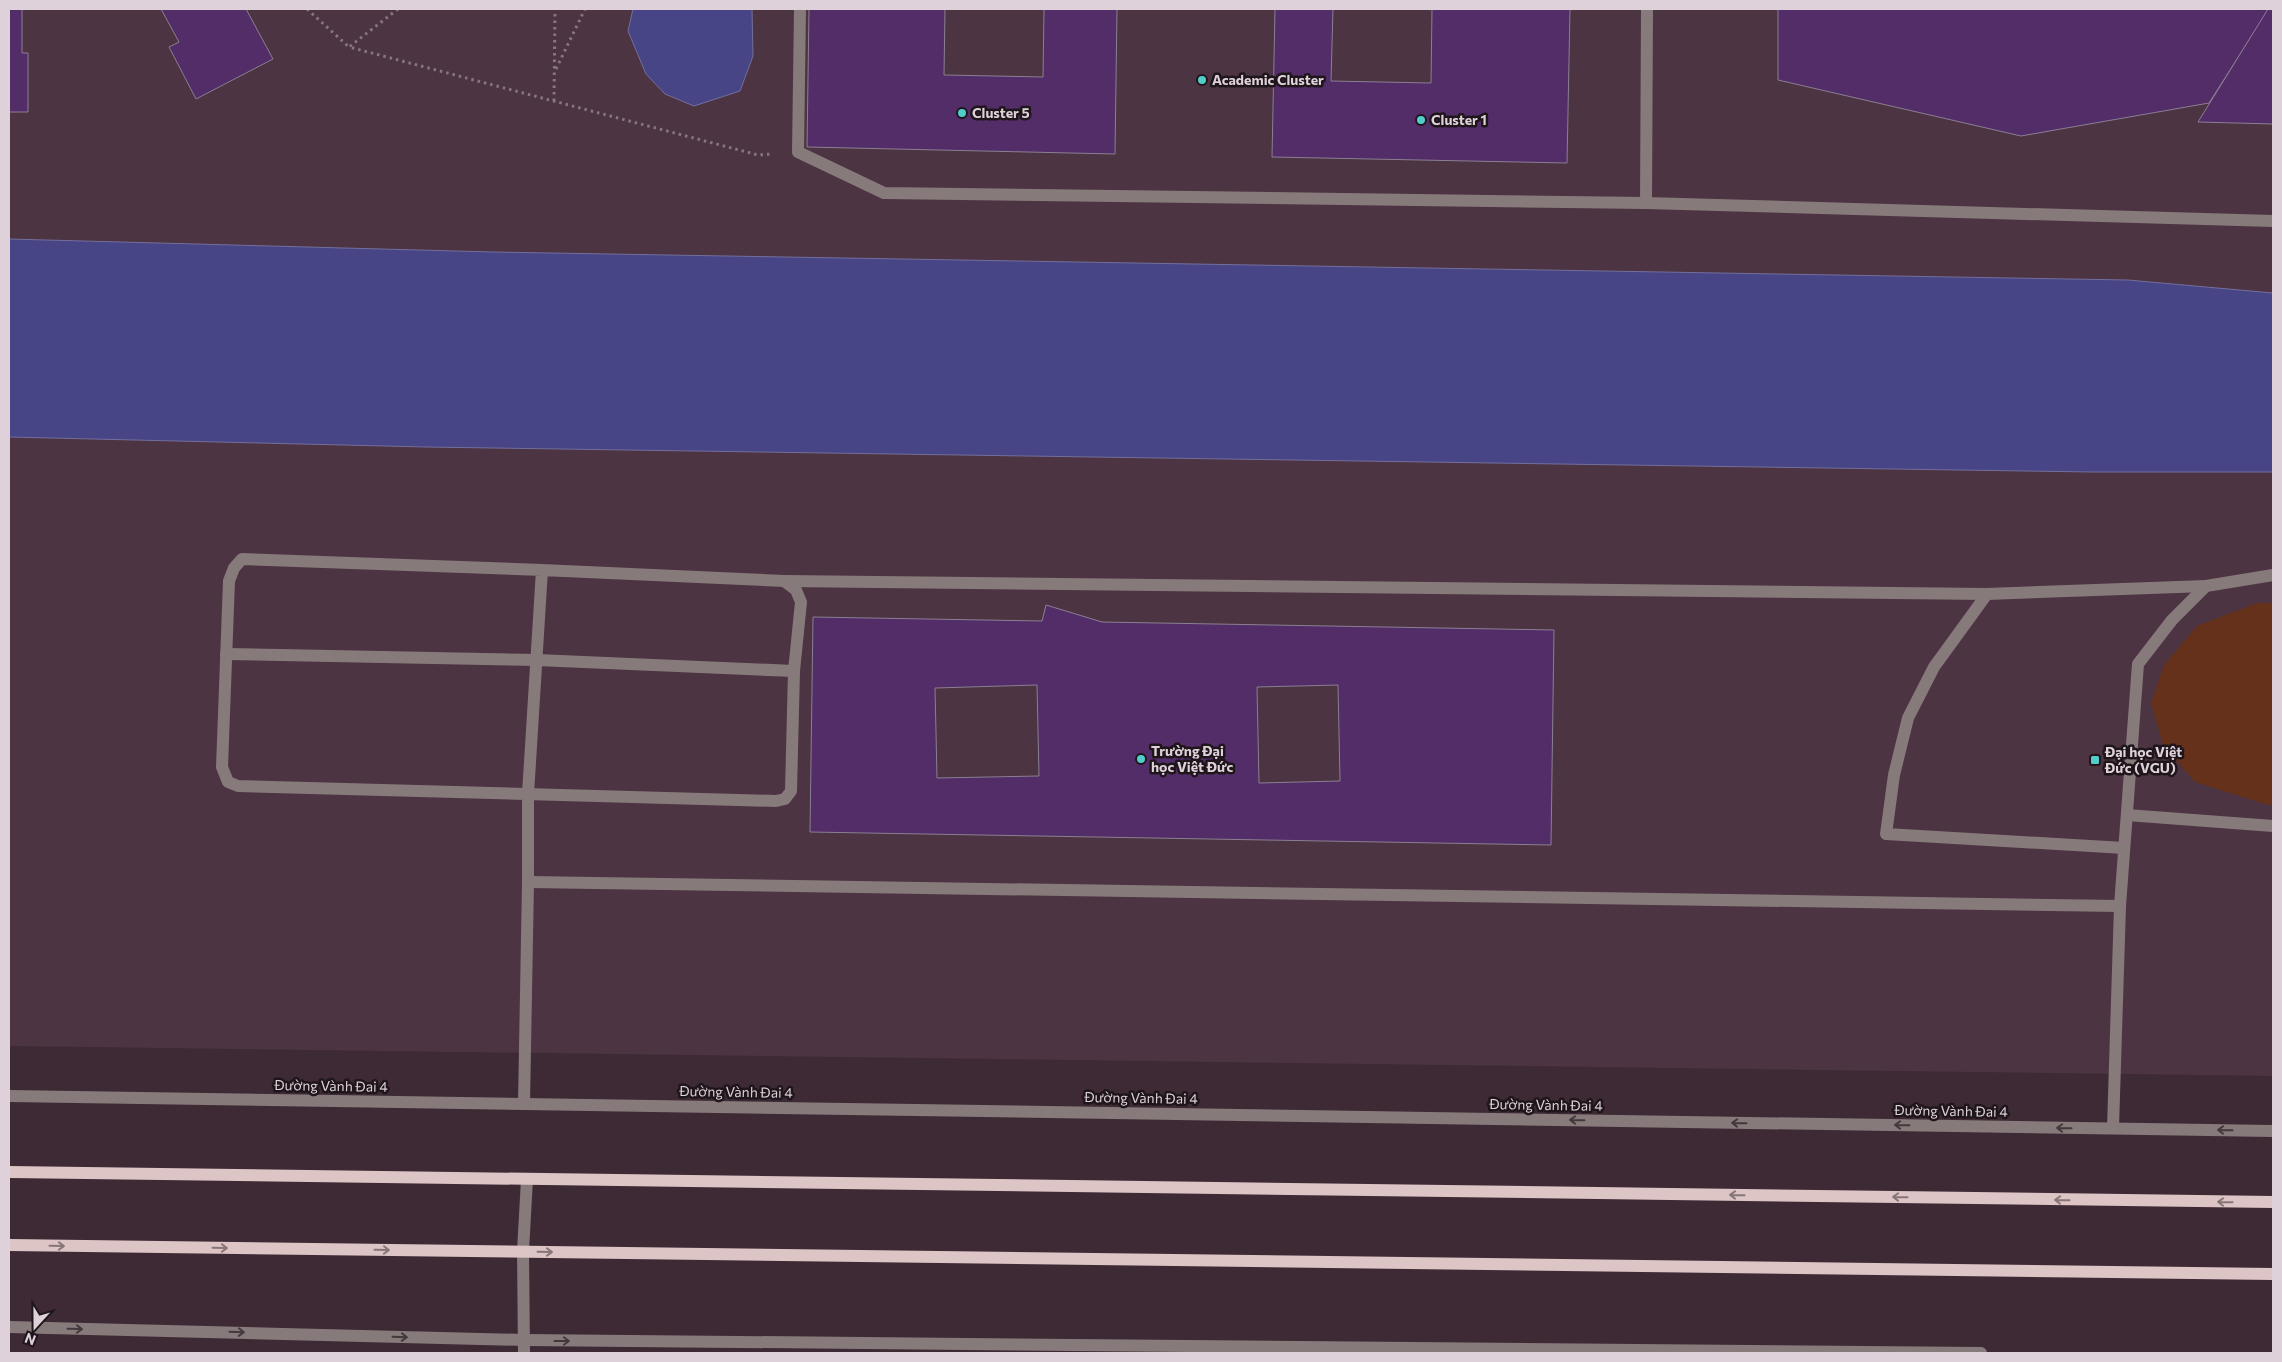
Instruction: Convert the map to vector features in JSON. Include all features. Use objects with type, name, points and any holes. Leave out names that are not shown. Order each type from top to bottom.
[{"type":"main road","points":[[9,1172],[2273,1202]]},
{"type":"main road","points":[[9,1245],[2273,1274]]},
{"type":"street","points":[[800,9],[798,152],[884,193],[1646,203],[2273,221]]},
{"type":"street","points":[[1646,203],[1647,9]]},
{"type":"street","points":[[784,581],[796,590],[800,602],[794,671],[791,791],[785,799],[776,801],[238,786],[228,782],[222,767],[228,581],[234,568],[242,559],[784,581],[1987,594],[2206,586],[2273,575]]},
{"type":"street","points":[[524,1104],[528,794],[542,570]]},
{"type":"street","points":[[2113,1128],[2120,906],[2138,664],[2172,620],[2206,586]]},
{"type":"street","points":[[1987,594],[1934,667],[1908,718],[1894,775],[1886,834],[2124,848]]},
{"type":"street","points":[[226,654],[537,660],[794,671]]},
{"type":"street","points":[[2127,815],[2273,826]]},
{"type":"street","points":[[528,882],[2120,906]]},
{"type":"street","name":"Đường Vành Đai 4","points":[[9,1096],[2273,1130]]},
{"type":"street","points":[[524,1347],[523,1251],[527,1178]]},
{"type":"street","points":[[9,1327],[524,1347],[1981,1353]]},
{"type":"path","points":[[307,9],[349,47],[758,155],[798,152]]},
{"type":"path","points":[[349,47],[398,9]]},
{"type":"path","points":[[554,101],[555,9]]},
{"type":"path","points":[[555,72],[585,9]]},
{"type":"shaded area","points":[[9,9],[2273,9],[2273,293],[2128,280],[493,252],[9,240]]},
{"type":"shaded area","points":[[633,9],[752,9],[753,56],[740,91],[694,106],[665,94],[646,74],[628,31]]},
{"type":"shaded area","points":[[9,239],[493,252],[2128,280],[2273,293],[2273,472],[2092,472],[426,447],[9,437]]},
{"type":"shaded area","name":"Trường Đại học Việt Đức","points":[[9,437],[426,447],[2092,472],[2273,472],[2273,1076],[9,1046]]},
{"type":"shaded area","points":[[2257,603],[2273,603],[2273,805],[2195,782],[2163,745],[2151,703],[2164,665],[2197,626]]},
{"type":"building","points":[[9,9],[22,9],[22,53],[28,53],[28,112],[9,112]]},
{"type":"building","points":[[161,9],[246,9],[273,59],[196,99],[169,47],[179,42]]},
{"type":"building","name":"Cluster 5","points":[[809,9],[945,9],[944,75],[1043,77],[1044,9],[1117,9],[1115,154],[807,147]]},
{"type":"building","name":"Cluster 1","points":[[1275,9],[1333,9],[1331,81],[1431,83],[1432,9],[1570,9],[1567,163],[1272,157]]},
{"type":"building","points":[[1778,9],[2269,9],[2209,103],[2021,136],[1778,80]]},
{"type":"building","points":[[2268,9],[2273,9],[2273,124],[2198,122]]},
{"type":"building","points":[[1046,605],[1102,622],[1554,630],[1551,845],[810,832],[813,617],[1042,621]],"holes":[[[1037,685],[1039,776],[937,778],[935,688]],[[1338,685],[1340,781],[1259,783],[1257,687]]]},
{"type":"place","name":"Academic Cluster","points":[[1202,80]]},
{"type":"place","name":"Cluster 5","points":[[962,113]]},
{"type":"place","name":"Cluster 1","points":[[1421,120]]},
{"type":"place","name":"Trường Đại học Việt Đức","points":[[1141,759]]},
{"type":"place","name":"Đại học Việt Đức (VGU)","points":[[2095,760]]}]
